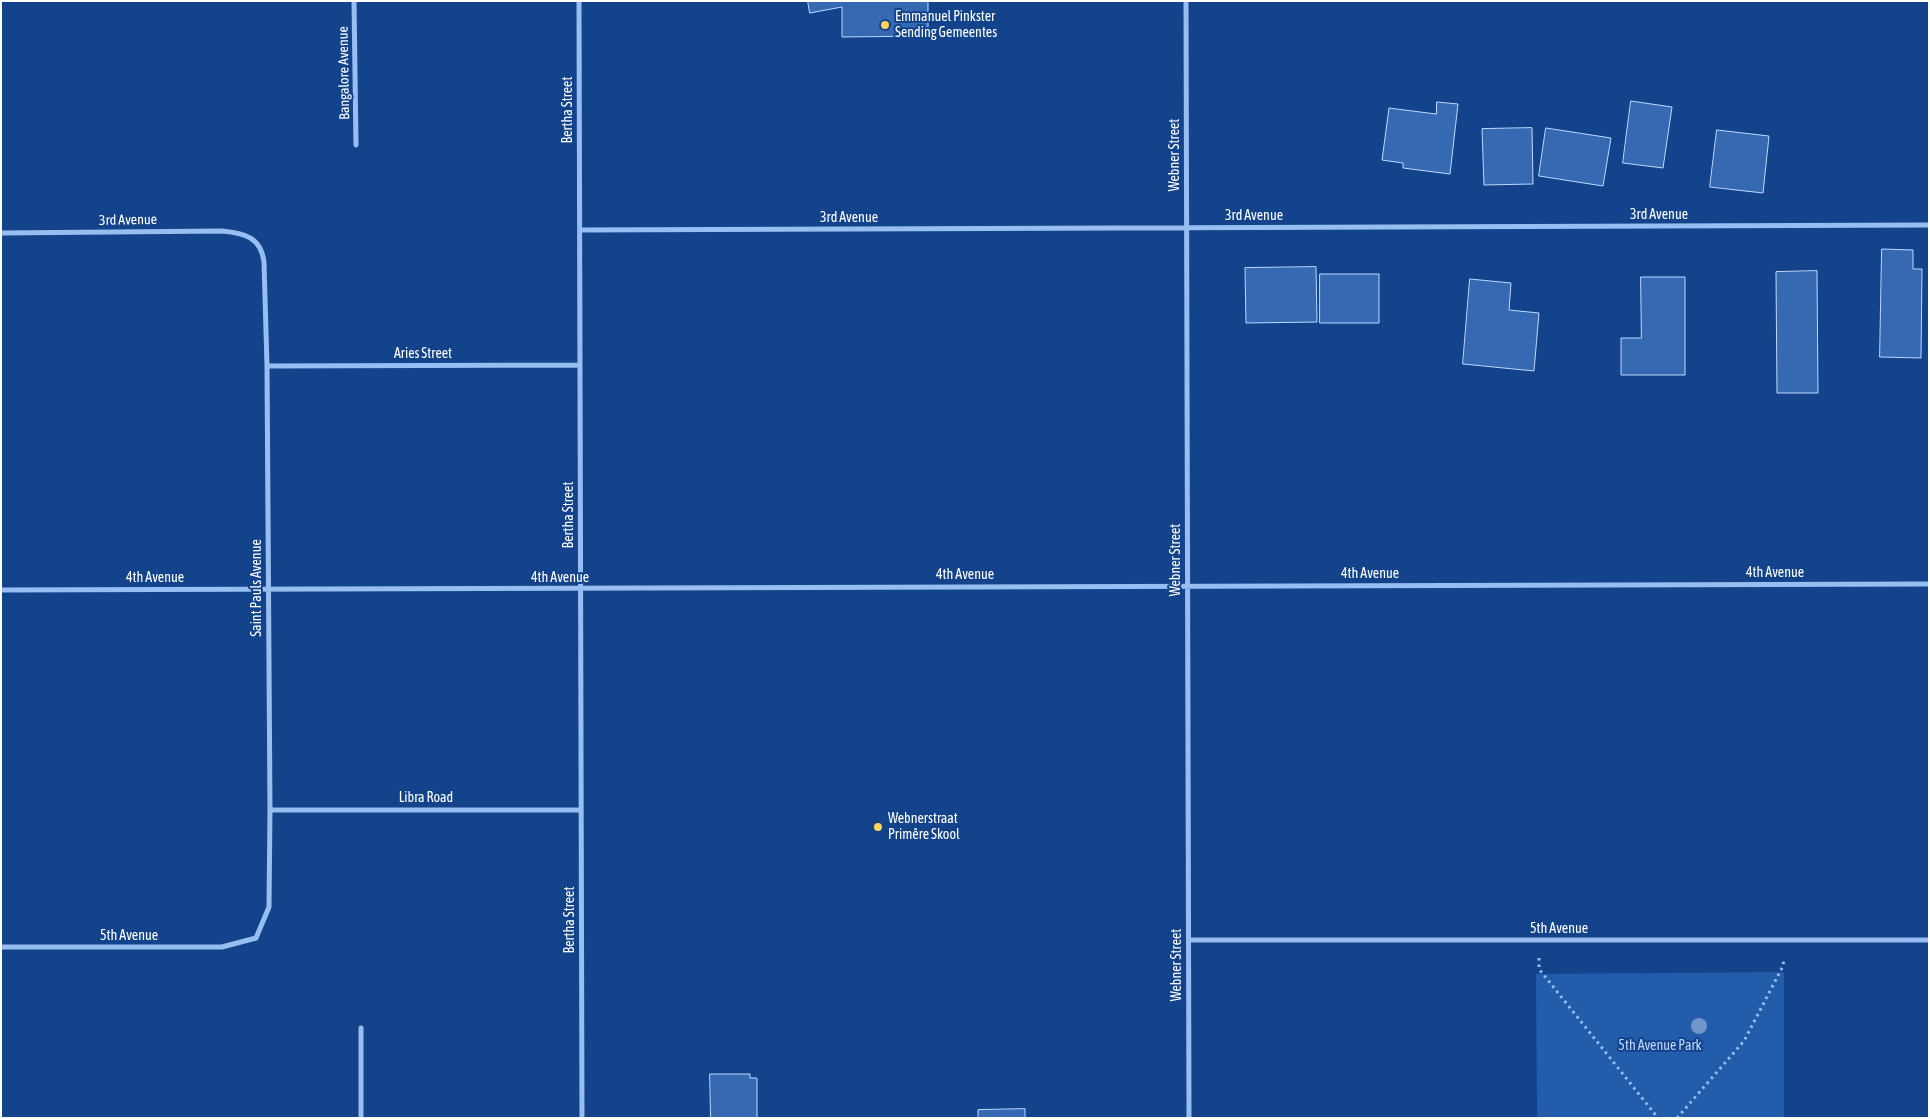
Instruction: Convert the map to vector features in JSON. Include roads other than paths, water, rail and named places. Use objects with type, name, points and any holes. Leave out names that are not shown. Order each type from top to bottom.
[{"type":"street","name":"Bangalore Avenue","points":[[354,1],[356,145]]},
{"type":"street","name":"Bertha Street","points":[[579,1],[582,1118]]},
{"type":"street","name":"Webner Street","points":[[1186,1],[1189,1118]]},
{"type":"street","name":"3rd Avenue","points":[[580,230],[1929,225]]},
{"type":"street","name":"3rd Avenue","points":[[1,233],[222,231],[233,232],[254,239]]},
{"type":"street","name":"Saint Pauls Avenue","points":[[254,239],[263,253],[264,262],[267,366],[270,810],[269,907],[256,938]]},
{"type":"street","name":"Aries Street","points":[[267,366],[580,365]]},
{"type":"street","name":"4th Avenue","points":[[1,590],[1929,584]]},
{"type":"street","name":"Libra Road","points":[[270,810],[581,810]]},
{"type":"street","name":"5th Avenue","points":[[1,947],[222,947],[256,938]]},
{"type":"street","name":"5th Avenue","points":[[1189,940],[1929,940]]},
{"type":"street","points":[[361,1028],[361,1118]]},
{"type":"place","name":"Emmanuel Pinkster Sending Gemeentes","points":[[885,25]]},
{"type":"place","name":"Webnerstraat Primêre Skool","points":[[878,827]]},
{"type":"park label","name":"5th Avenue Park","points":[[1660,1046]]}]
